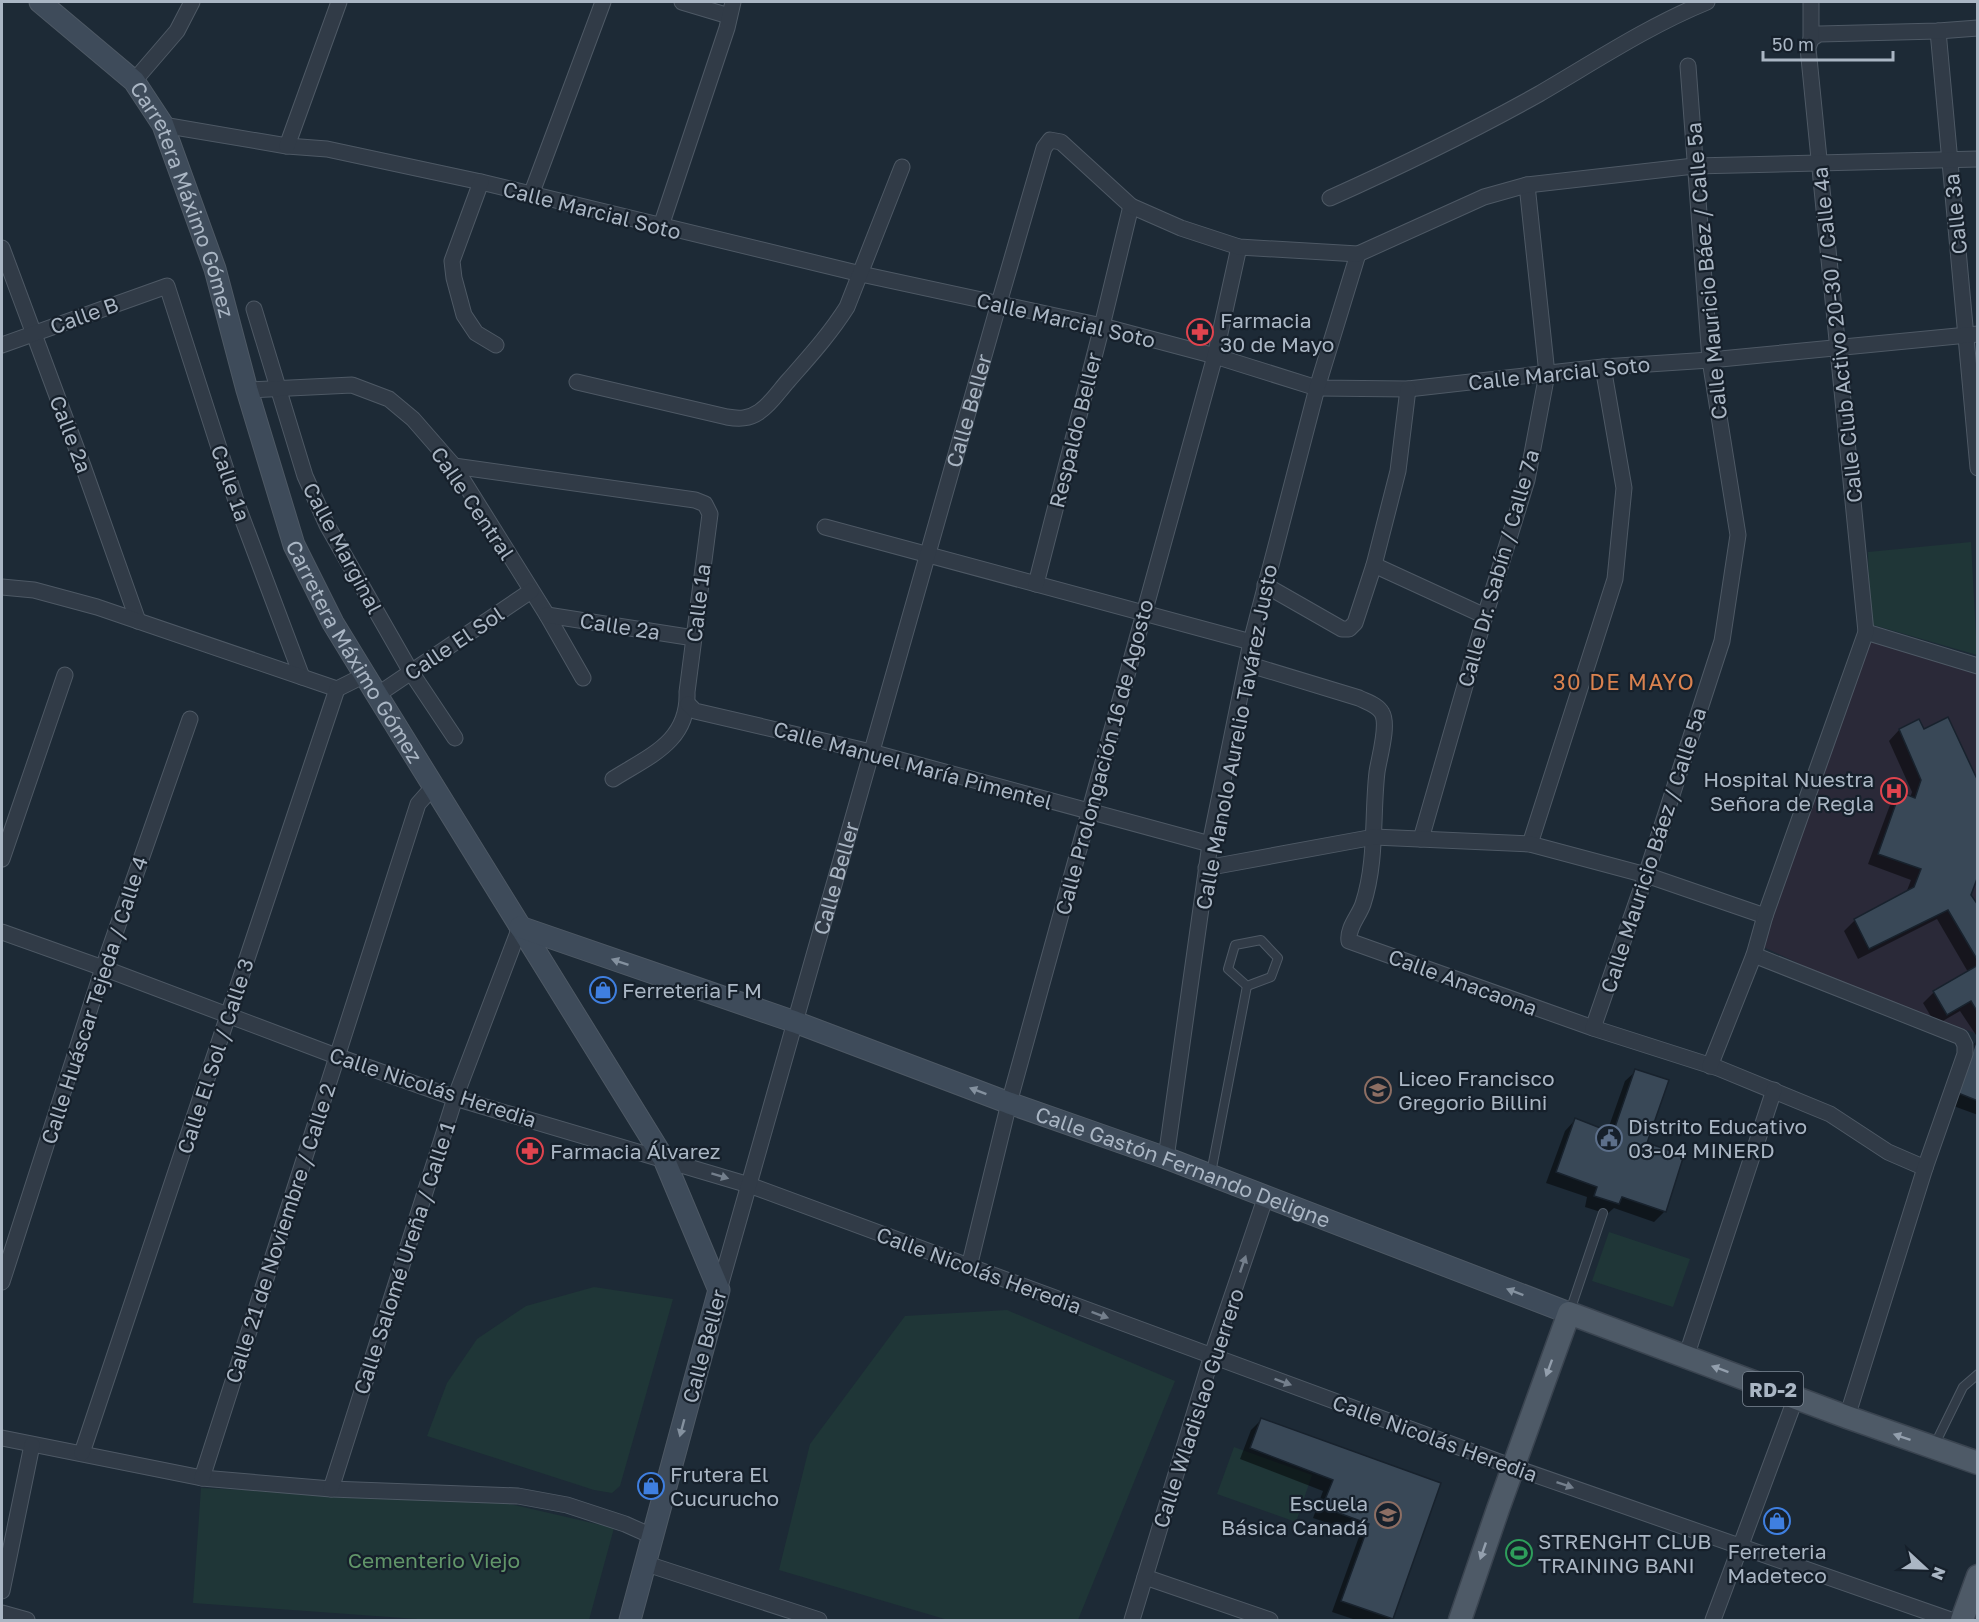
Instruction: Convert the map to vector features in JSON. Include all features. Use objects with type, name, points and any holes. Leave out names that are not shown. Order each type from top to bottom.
[{"type":"main road","name":"Carretera Máximo Gómez","points":[[40,2],[134,81],[163,125],[215,269],[246,390],[294,545],[333,623],[664,1159],[719,1290]]},
{"type":"main road","name":"Calle Gastón Fernando Deligne","points":[[520,927],[795,1022],[1009,1103],[1166,1158],[1569,1312]]},
{"type":"main road","name":"Calle Beller","points":[[630,1620],[647,1564],[719,1290]]},
{"type":"main road","name":"RD-2","points":[[1569,1312],[1847,1417],[1977,1463]]},
{"type":"main road","points":[[1460,1620],[1569,1312]]},
{"type":"main road","points":[[1962,1620],[1977,1576]]},
{"type":"street","points":[[134,81],[177,31],[192,2]]},
{"type":"street","points":[[287,146],[339,2]]},
{"type":"street","points":[[531,195],[603,2]]},
{"type":"street","points":[[661,226],[731,9],[682,2]]},
{"type":"street","points":[[1330,198],[1408,163],[1538,94],[1674,15],[1707,2]]},
{"type":"street","name":"Calle Club Activo 20-30 / Calle 4ª","points":[[1811,2],[1811,39],[1808,48],[1866,632]]},
{"type":"street","points":[[1811,39],[1819,34],[1938,32],[1977,28]]},
{"type":"street","name":"Calle 3ª","points":[[1938,32],[1949,160],[1972,334],[1977,468]]},
{"type":"street","name":"Calle Mauricio Báez / Calle 5ª","points":[[1593,1028],[1646,875],[1722,641],[1738,535],[1710,360],[1688,66]]},
{"type":"street","name":"Calle Marcial Soto","points":[[163,125],[287,146],[327,149],[481,182],[861,274],[1102,326],[1215,356],[1317,388],[1408,389],[1603,367],[1710,360],[1972,334]]},
{"type":"street","name":"Calle Beller","points":[[719,1290],[1044,148],[1050,140],[1061,141],[1131,206]]},
{"type":"street","points":[[1131,206],[1181,228],[1239,247],[1358,254],[1484,197],[1527,185],[1694,166],[1977,159]]},
{"type":"street","points":[[577,382],[728,417],[741,419],[758,413],[836,325],[847,307],[902,167]]},
{"type":"street","points":[[481,182],[452,261],[464,315],[476,333],[496,345]]},
{"type":"street","name":"Calle Dr. Sabín / Calle 7ª","points":[[1421,839],[1527,480],[1547,374],[1527,185]]},
{"type":"street","name":"Respaldo Beller","points":[[1036,584],[1131,206]]},
{"type":"street","name":"Calle Prolongación 16 de Agosto","points":[[969,1267],[1009,1103],[1215,356],[1239,247]]},
{"type":"street","name":"Calle 2ª","points":[[2,248],[138,621]]},
{"type":"street","name":"Calle Manolo Aurelio Tavárez Justo","points":[[1166,1158],[1206,868],[1251,642],[1317,388],[1358,254]]},
{"type":"street","name":"Calle B","points":[[2,345],[167,286]]},
{"type":"street","name":"Calle 1ª","points":[[167,286],[238,507],[302,677]]},
{"type":"street","name":"Calle Marginal","points":[[254,309],[305,476],[327,525],[411,672],[455,738]]},
{"type":"street","points":[[1530,844],[1615,579],[1624,488],[1603,367]]},
{"type":"street","name":"Calle Central","points":[[246,390],[352,385],[389,399],[413,419],[454,466],[547,615],[583,678]]},
{"type":"street","points":[[1265,585],[1342,629],[1349,629],[1355,623],[1374,565],[1398,471],[1408,389]]},
{"type":"street","name":"Calle 1ª","points":[[454,466],[695,500],[705,504],[710,514],[687,704],[679,730],[669,743],[613,779]]},
{"type":"street","points":[[825,527],[1251,642]]},
{"type":"street","points":[[1374,565],[1485,616]]},
{"type":"street","points":[[2,587],[34,590],[97,607],[337,689],[365,675]]},
{"type":"street","name":"Calle El Sol","points":[[377,695],[531,591]]},
{"type":"street","name":"Calle 2ª","points":[[547,615],[694,638]]},
{"type":"street","points":[[1710,1066],[1754,955],[1765,916],[1866,632],[1977,666]]},
{"type":"street","name":"Calle Anacaona","points":[[1247,664],[1359,698],[1382,712],[1384,721],[1377,772],[1374,837],[1363,904],[1348,935],[1349,941],[1774,1090],[1830,1114],[1888,1152],[1925,1168]]},
{"type":"street","points":[[2,859],[65,675]]},
{"type":"street","name":"Calle El Sol / Calle 3","points":[[82,1453],[337,689]]},
{"type":"street","name":"Calle Manuel María Pimentel","points":[[687,704],[695,711],[871,752],[1210,844]]},
{"type":"street","name":"Calle Huáscar Tejeda / Calle 4","points":[[2,1282],[103,968],[190,719]]},
{"type":"street","name":"Calle 21 de Noviembre / Calle 2","points":[[202,1478],[418,804],[433,786]]},
{"type":"street","points":[[1206,868],[1374,837],[1530,844],[1646,875],[1765,916]]},
{"type":"street","name":"Calle Salomé Ureña / Calle 1","points":[[331,1489],[455,1098],[520,927]]},
{"type":"street","name":"Calle Nicolás Heredia","points":[[2,932],[455,1098],[749,1185],[1513,1467],[1951,1620]]},
{"type":"street","points":[[1754,955],[1961,1037],[1965,1045],[1965,1054],[1925,1168],[1847,1417]]},
{"type":"street","points":[[1686,1357],[1774,1090]]},
{"type":"street","name":"Calle Wladislao Guerrero","points":[[1132,1620],[1212,1355],[1266,1196]]},
{"type":"street","points":[[1713,1620],[1796,1397]]},
{"type":"street","points":[[2,1438],[202,1478],[331,1489],[518,1496],[567,1505],[625,1524],[654,1537]]},
{"type":"street","points":[[2,1591],[32,1445]]},
{"type":"street","points":[[647,1564],[819,1620]]},
{"type":"street","points":[[1145,1577],[1270,1620]]},
{"type":"street","points":[[2,1613],[27,1620]]},
{"type":"lane","points":[[1262,940],[1278,958],[1271,977],[1247,986],[1228,969],[1235,945],[1262,940]]},
{"type":"lane","points":[[1210,1175],[1247,986]]},
{"type":"lane","points":[[1569,1312],[1603,1213]]},
{"type":"lane","points":[[1934,1448],[1963,1387],[1977,1374]]},
{"type":"shaded area","name":"Hospital Nuestra Señora de Regla","points":[[1866,632],[1977,666],[1977,1034],[1823,975],[1757,944]]},
{"type":"green space","points":[[1971,542],[1977,655],[1870,624],[1868,552]]},
{"type":"green space","points":[[1609,1232],[1690,1259],[1673,1307],[1592,1281]]},
{"type":"green space","points":[[594,1287],[673,1299],[620,1486],[612,1493],[594,1490],[427,1436],[447,1383],[477,1339],[526,1306]]},
{"type":"green space","points":[[1007,1310],[1175,1381],[1078,1620],[948,1620],[779,1570],[810,1444],[905,1316]]},
{"type":"green space","points":[[1234,1447],[1312,1475],[1296,1522],[1217,1494]]},
{"type":"green space","name":"Cementerio Viejo","points":[[201,1488],[501,1502],[614,1528],[589,1620],[431,1620],[193,1603]]},
{"type":"building","points":[[1948,717],[1978,781],[1978,876],[1971,895],[1978,905],[1978,961],[1948,910],[1869,949],[1854,919],[1914,887],[1921,869],[1878,854],[1900,792],[1915,798],[1921,780],[1899,729],[1919,719],[1924,729]]},
{"type":"building","points":[[1978,965],[1978,1013],[1971,1001],[1947,1015],[1933,991]]},
{"type":"building","points":[[1978,1039],[1978,1101],[1958,1093]]},
{"type":"building","name":"Distrito Educativo 03-04 MINERD","points":[[1635,1069],[1669,1080],[1647,1143],[1684,1155],[1666,1212],[1622,1197],[1619,1204],[1594,1196],[1597,1187],[1556,1172],[1575,1118],[1613,1133]]},
{"type":"building","name":"Escuela Básica Canadá","points":[[1261,1418],[1441,1483],[1393,1619],[1341,1601],[1369,1524],[1322,1507],[1333,1480],[1250,1448]]},
{"type":"place","name":"Farmacia 30 de Mayo","points":[[1200,332]]},
{"type":"place","name":"Hospital Nuestra Señora de Regla","points":[[1894,791]]},
{"type":"place","name":"Ferreteria F M","points":[[603,990]]},
{"type":"place","name":"Liceo Francisco Gregorio Billini","points":[[1378,1090]]},
{"type":"place","name":"Distrito Educativo 03-04 MINERD","points":[[1609,1138]]},
{"type":"place","name":"Farmacia Álvarez","points":[[530,1151]]},
{"type":"place","name":"Frutera El Cucurucho","points":[[651,1486]]},
{"type":"place","name":"Escuela Básica Canadá","points":[[1388,1515]]},
{"type":"place","name":"Ferreteria Madeteco","points":[[1777,1521]]},
{"type":"place","name":"STRENGHT CLUB TRAINING BANI","points":[[1519,1553]]},
{"type":"district","name":"30 DE MAYO","points":[[1624,681]]}]
